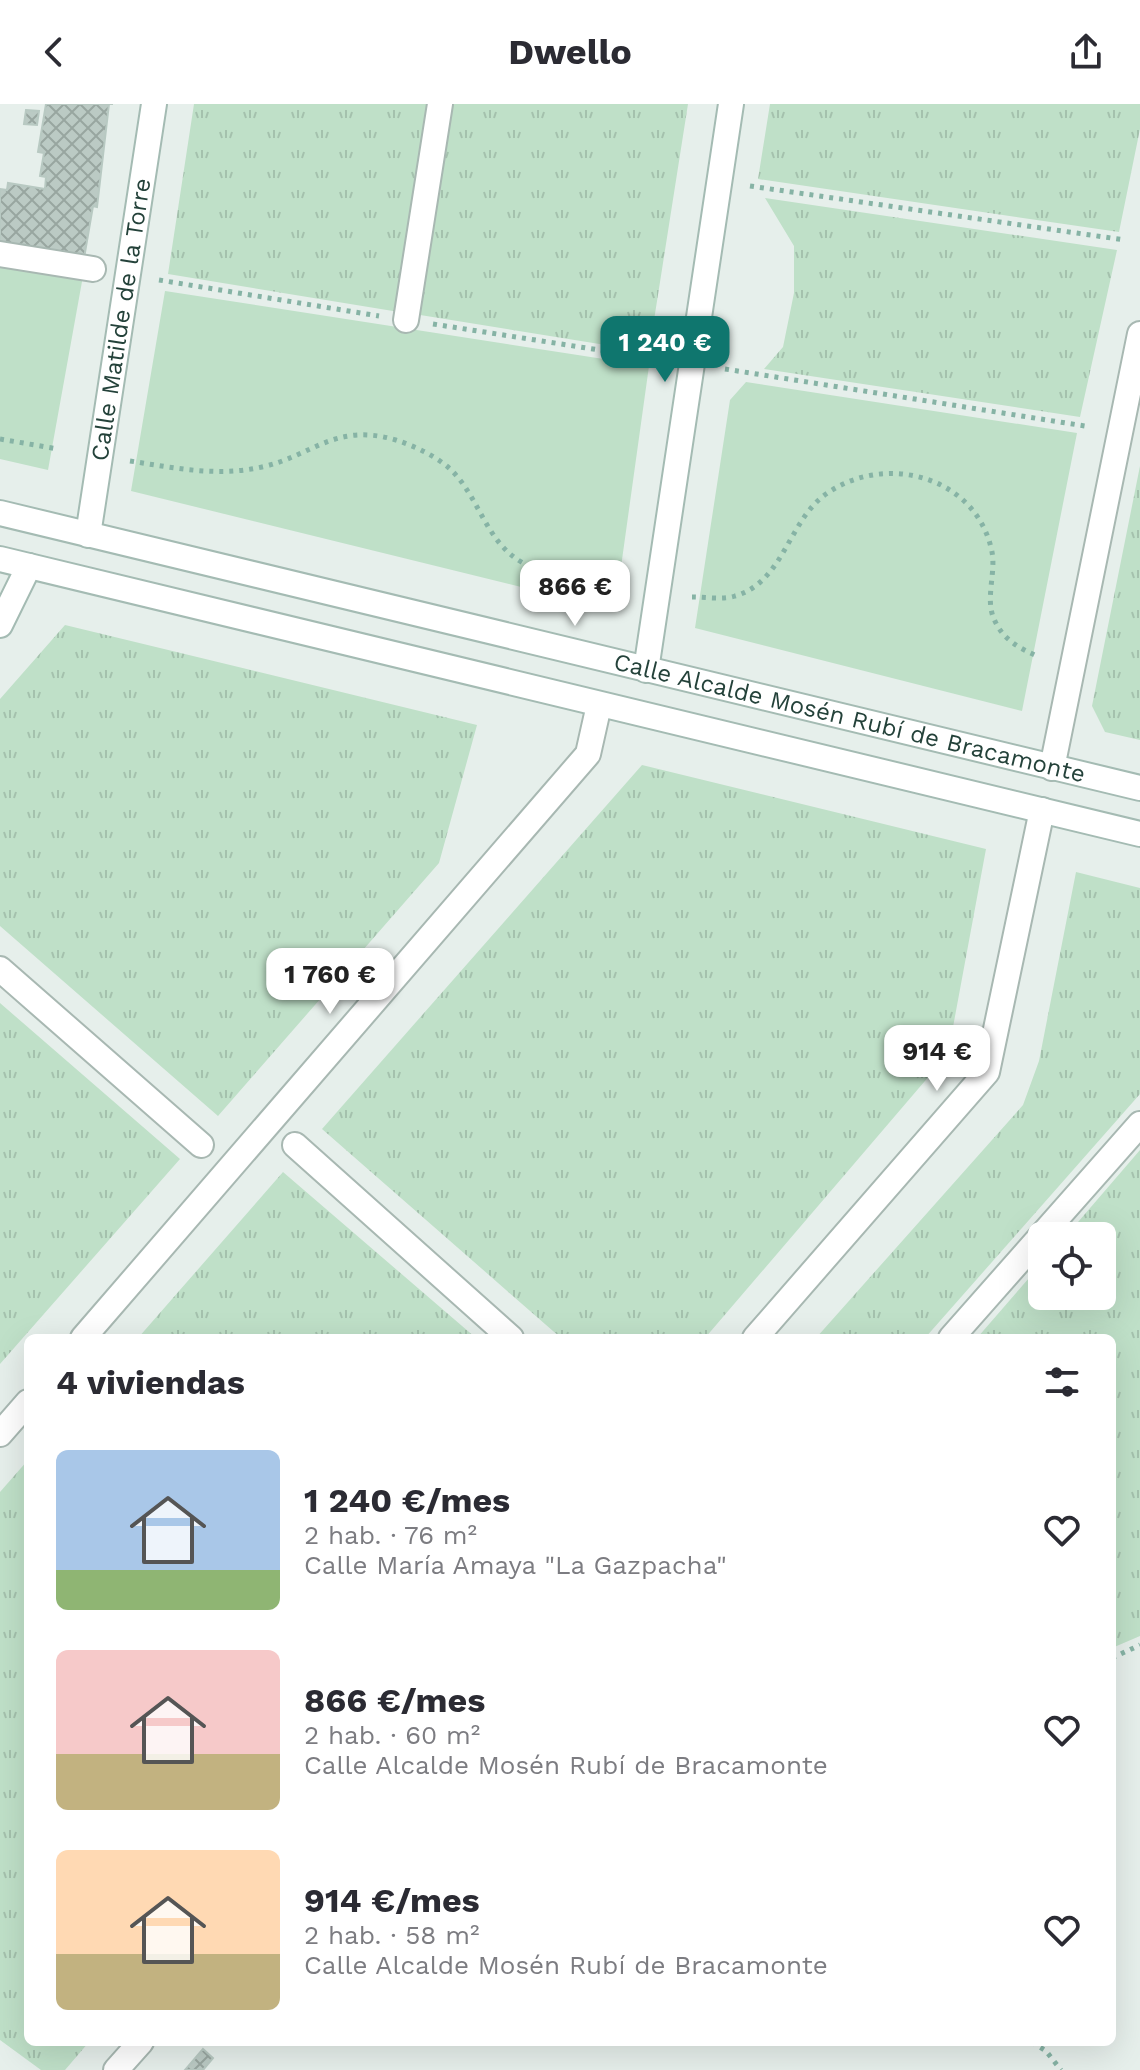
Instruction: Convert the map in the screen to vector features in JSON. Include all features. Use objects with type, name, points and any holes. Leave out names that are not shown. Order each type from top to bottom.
[{"type":"street","name":"Calle Matilde de la Torre","points":[[88,535],[154,104]]},
{"type":"street","points":[[406,320],[440,104]]},
{"type":"street","points":[[646,670],[731,104]]},
{"type":"street","points":[[0,254],[93,269]]},
{"type":"street","points":[[1052,768],[1140,334]]},
{"type":"street","name":"Calle Alcalde Mosén Rubí de Bracamonte","points":[[0,513],[1140,788]]},
{"type":"street","name":"Calle Alcalde Mosén Rubí de Bracamonte","points":[[0,559],[1140,834]]},
{"type":"street","points":[[0,625],[29,566]]},
{"type":"street","points":[[86,1334],[588,754],[599,705]]},
{"type":"street","points":[[758,1334],[987,1072],[1042,810]]},
{"type":"street","points":[[0,969],[201,1145]]},
{"type":"street","points":[[955,1334],[1140,1124]]},
{"type":"street","points":[[295,1145],[507,1334]]},
{"type":"street","points":[[0,1434],[24,1407]]},
{"type":"street","points":[[116,2070],[137,2046]]},
{"type":"path","points":[[750,186],[1125,240]]},
{"type":"path","points":[[725,369],[1085,426]]},
{"type":"path","points":[[130,461],[219,474],[265,467],[320,442],[350,435],[392,439],[421,450],[451,469],[500,546],[522,562],[547,573],[623,586]]},
{"type":"path","points":[[0,439],[58,449]]},
{"type":"path","points":[[692,597],[732,597],[757,587],[781,559],[809,507],[830,491],[853,479],[887,471],[921,475],[954,494],[977,516],[992,552],[992,615],[1013,646],[1039,657]]},
{"type":"path","points":[[1116,1656],[1140,1645]]},
{"type":"path","points":[[1038,2046],[1061,2070]]},
{"type":"green space","points":[[194,104],[432,104],[399,312],[168,274]]},
{"type":"green space","points":[[448,104],[688,104],[649,352],[414,314]]},
{"type":"green space","points":[[770,104],[1140,104],[1140,129],[1119,232],[758,179]]},
{"type":"green space","points":[[765,198],[1117,250],[1080,417],[764,369],[783,347],[794,293],[794,246]]},
{"type":"green space","points":[[0,263],[83,276],[48,470],[0,459]]},
{"type":"green space","points":[[165,291],[649,366],[615,610],[131,491]]},
{"type":"green space","points":[[746,382],[1077,433],[1022,711],[695,628],[730,400]]},
{"type":"green space","points":[[1140,466],[1140,740],[1105,732],[1092,706]]},
{"type":"green space","points":[[65,625],[477,725],[439,863],[218,1116],[0,926],[0,699]]},
{"type":"green space","points":[[642,765],[986,849],[948,1054],[708,1334],[556,1334],[322,1129]]},
{"type":"green space","points":[[1076,872],[1140,888],[1140,1094],[929,1334],[820,1334],[1023,1105],[1039,1061]]},
{"type":"green space","points":[[0,1003],[180,1159],[0,1364]]},
{"type":"green space","points":[[1140,1150],[1140,1636],[1116,1646],[1116,1334],[980,1334],[1028,1279],[1028,1310],[1116,1310],[1116,1222],[1078,1222]]},
{"type":"green space","points":[[283,1172],[471,1334],[141,1334]]},
{"type":"green space","points":[[24,1465],[24,2046],[86,2046],[65,2070],[41,2070],[0,2040],[0,1492]]},
{"type":"building","points":[[46,104],[109,104],[97,207],[93,206],[83,264],[0,251],[0,189],[7,190],[8,183],[45,189],[46,177],[40,176],[44,153],[38,152]]},
{"type":"building","points":[[26,110],[39,111],[37,125],[24,124]]},
{"type":"building","points":[[203,2049],[213,2058],[203,2070],[185,2070]]}]
